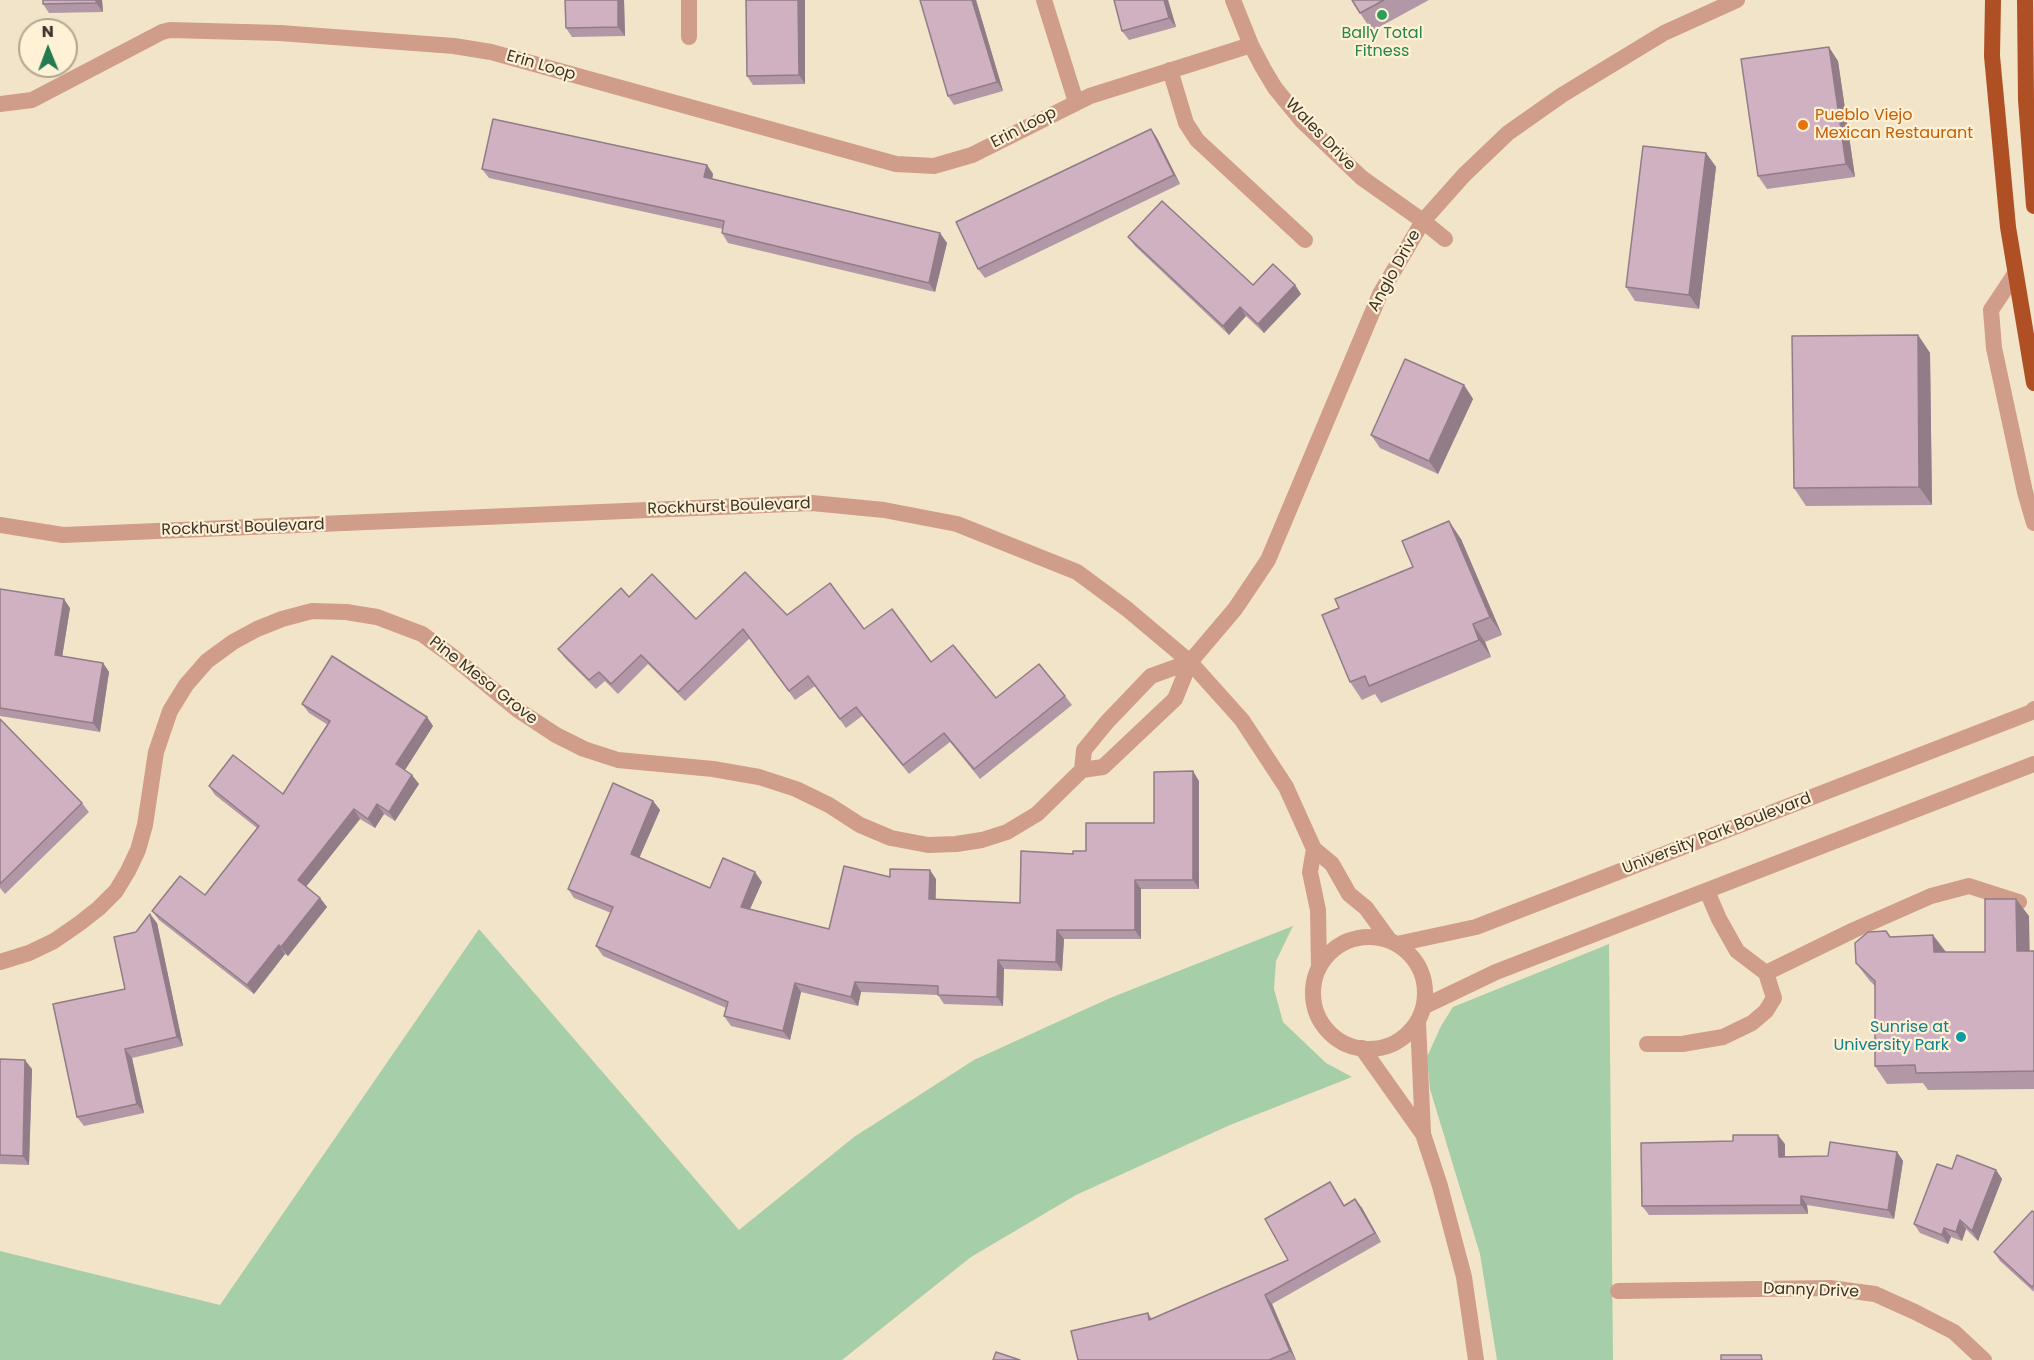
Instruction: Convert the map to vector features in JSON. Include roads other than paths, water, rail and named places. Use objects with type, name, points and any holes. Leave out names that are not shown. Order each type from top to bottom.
[{"type":"highway","points":[[1993,0],[1992,56],[2008,227],[2014,274],[2034,383]]},
{"type":"highway","points":[[2025,0],[2026,100],[2034,206]]},
{"type":"street","points":[[689,0],[689,37]]},
{"type":"street","name":"Erin Loop","points":[[1044,0],[1076,102]]},
{"type":"street","name":"Wales Drive","points":[[1233,0],[1251,45],[1275,88],[1302,121],[1362,178],[1423,220],[1445,239]]},
{"type":"street","name":"Anglo Drive","points":[[1190,662],[1235,609],[1268,560],[1380,294],[1423,220],[1464,175],[1508,133],[1562,95],[1664,33],[1737,0]]},
{"type":"street","name":"Erin Loop","points":[[0,104],[32,100],[162,32],[182,29],[280,33],[454,46],[490,52],[896,164],[934,166],[960,160],[1076,102],[1107,90],[1251,45]]},
{"type":"street","points":[[1170,70],[1186,123],[1197,141],[1305,240]]},
{"type":"street","points":[[2014,274],[1991,310],[1994,348],[2025,492],[2034,523]]},
{"type":"street","name":"Rockhurst Boulevard","points":[[0,525],[63,535],[812,503],[884,510],[957,524],[1077,572],[1127,609],[1190,662],[1242,720],[1286,787],[1314,849],[1332,864],[1349,894],[1366,908],[1394,943]]},
{"type":"street","name":"Pine Mesa Grove","points":[[0,962],[29,953],[54,941],[80,924],[116,891],[138,850],[145,825],[156,752],[170,711],[186,685],[200,669],[232,642],[257,629],[312,611],[346,612],[377,617],[422,634],[518,710],[556,735],[584,749],[618,760],[713,769],[759,777],[796,789],[829,805],[860,825],[891,838],[928,845],[982,840],[1007,832],[1037,814],[1082,770],[1103,767],[1175,699],[1190,662]]},
{"type":"street","points":[[1082,770],[1083,750],[1151,676],[1190,662]]},
{"type":"street","name":"University Park Boulevard","points":[[1394,943],[1476,927],[2033,710]]},
{"type":"street","points":[[1425,1006],[1496,972],[2034,764]]},
{"type":"street","name":"Rockhurst Boulevard","points":[[1314,849],[1310,872],[1318,910],[1319,967]]},
{"type":"street","points":[[1766,973],[1931,896],[1969,886],[2019,902]]},
{"type":"street","points":[[1647,1044],[1682,1044],[1723,1037],[1752,1023],[1766,1011],[1774,998],[1766,973],[1737,951],[1707,891]]},
{"type":"street","points":[[1363,938],[1381,938],[1394,943],[1412,956],[1421,970],[1425,988],[1425,1006],[1418,1022],[1406,1035],[1390,1046],[1371,1049],[1352,1046],[1335,1037],[1322,1023],[1314,1005],[1313,986],[1319,967],[1331,952],[1346,942],[1363,938]]},
{"type":"street","points":[[1418,1022],[1423,1134],[1440,1186],[1464,1277],[1476,1360]]},
{"type":"street","points":[[1362,1048],[1423,1134]]},
{"type":"street","name":"Danny Drive","points":[[1618,1291],[1830,1288],[1875,1294],[1954,1332],[1984,1360]]},
{"type":"place","name":"Bally Total Fitness","points":[[1382,15]]},
{"type":"place","name":"Pueblo Viejo Mexican Restaurant","points":[[1803,125]]},
{"type":"place","name":"Sunrise at University Park","points":[[1961,1037]]}]
